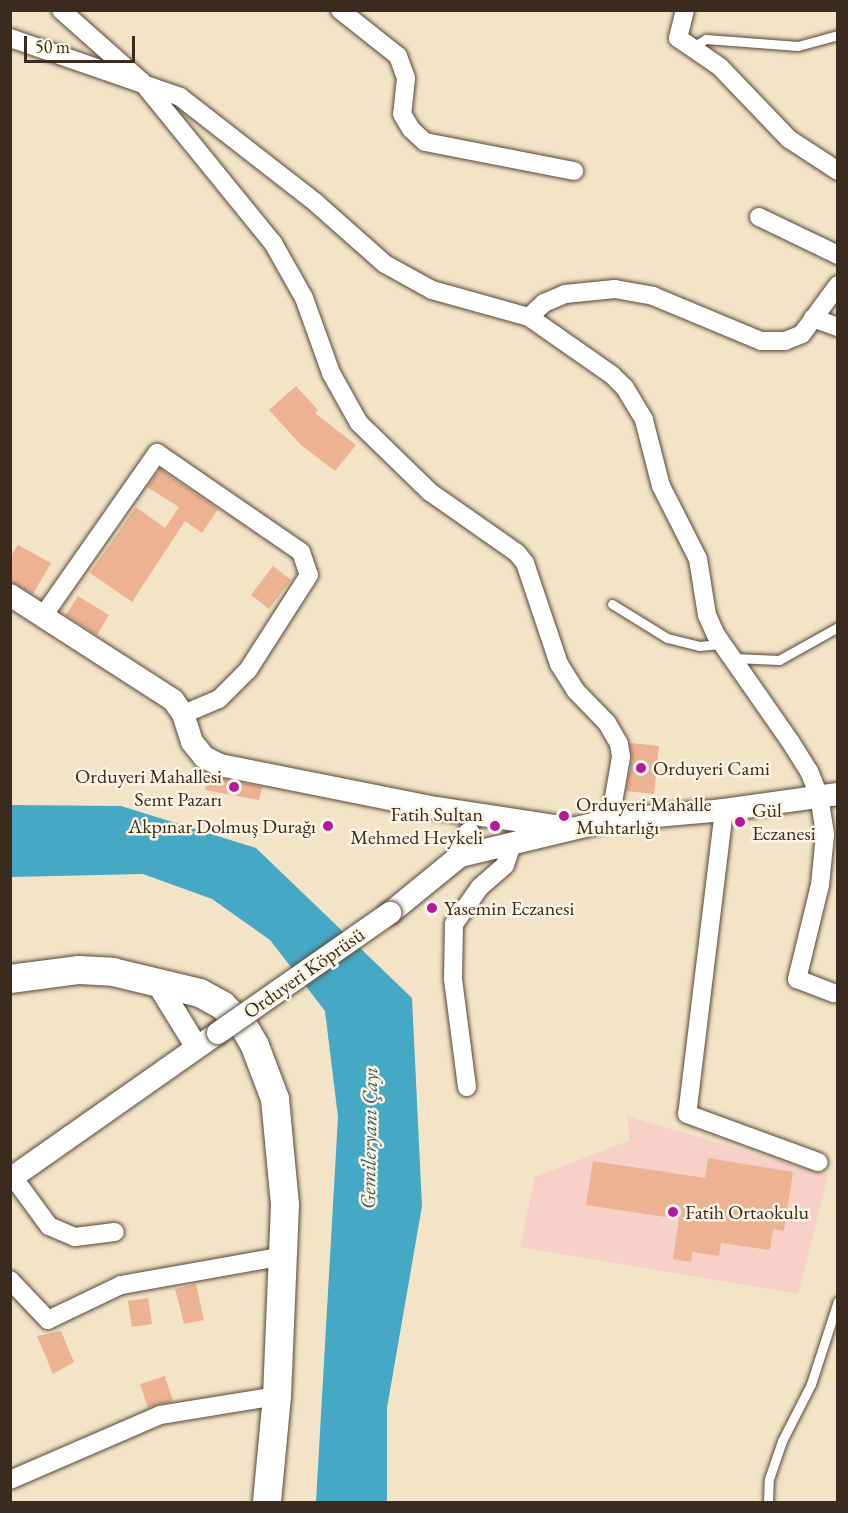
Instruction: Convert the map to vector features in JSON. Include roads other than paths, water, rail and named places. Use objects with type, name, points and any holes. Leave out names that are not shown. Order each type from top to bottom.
[{"type":"main road","points":[[10,979],[79,970],[113,972],[200,993],[223,1006],[243,1025],[260,1055],[275,1099],[282,1145],[284,1256],[277,1396],[267,1503]]},
{"type":"street","points":[[60,10],[142,82],[289,267],[335,381],[359,423],[430,492],[517,553],[525,563],[559,664],[575,690],[607,723],[619,744],[621,757],[610,820]]},
{"type":"street","points":[[340,10],[398,56],[406,78],[402,114],[411,129],[425,142],[574,171]]},
{"type":"street","points":[[685,10],[678,38],[731,77],[775,128],[837,171]]},
{"type":"street","points":[[10,38],[142,82],[193,104],[385,264],[432,290],[529,317],[612,375],[636,403],[644,420],[662,486],[698,559],[707,615],[725,650],[828,795],[820,885],[797,979],[834,993]]},
{"type":"street","points":[[759,217],[837,255]]},
{"type":"street","points":[[529,317],[554,298],[597,288],[653,296],[761,341],[795,338],[837,285]]},
{"type":"street","points":[[813,318],[837,327]]},
{"type":"street","points":[[43,616],[157,453],[302,552],[309,575],[248,670],[219,699],[183,714]]},
{"type":"street","points":[[10,595],[173,700],[183,714],[192,742],[204,757],[220,765],[436,808],[568,828]]},
{"type":"street","points":[[460,856],[502,847],[568,828],[610,820],[724,810],[828,795]]},
{"type":"street","points":[[436,808],[454,815],[473,840],[502,847]]},
{"type":"street","points":[[724,810],[687,1114],[818,1162]]},
{"type":"street","points":[[460,856],[469,834]]},
{"type":"street","points":[[467,1087],[453,979],[454,924],[480,887],[506,865],[502,847]]},
{"type":"street","name":"Orduyeri Köprüsü","points":[[12,1178],[196,1046],[218,1034],[390,913],[460,856]]},
{"type":"street","points":[[156,981],[196,1046]]},
{"type":"street","points":[[12,1178],[49,1226],[75,1238],[115,1232]]},
{"type":"street","points":[[10,1280],[48,1320],[121,1285],[284,1256]]},
{"type":"street","points":[[10,1480],[160,1415],[277,1396]]},
{"type":"lane","points":[[693,47],[706,39],[798,46],[837,35]]},
{"type":"lane","points":[[612,604],[678,642],[725,650],[753,661],[780,660],[837,627]]},
{"type":"lane","points":[[768,1503],[769,1479],[782,1441],[811,1384],[837,1301]]},
{"type":"water","name":"Gemileryanı Çayı","points":[[10,805],[121,806],[256,848],[412,998],[422,1206],[387,1408],[387,1502],[316,1502],[338,1117],[325,1011],[270,940],[212,899],[143,874],[11,877]]},
{"type":"place","name":"Orduyeri Cami","points":[[641,768]]},
{"type":"place","name":"Orduyeri Mahallesi Semt Pazarı","points":[[234,787]]},
{"type":"place","name":"Orduyeri Mahalle Muhtarlığı","points":[[564,816]]},
{"type":"place","name":"Gül Eczanesi","points":[[740,822]]},
{"type":"place","name":"Akpınar Dolmuş Durağı","points":[[328,826]]},
{"type":"place","name":"Fatih Sultan Mehmed Heykeli","points":[[495,826]]},
{"type":"place","name":"Yasemin Eczanesi","points":[[432,908]]},
{"type":"place","name":"Fatih Ortaokulu","points":[[673,1212]]}]
